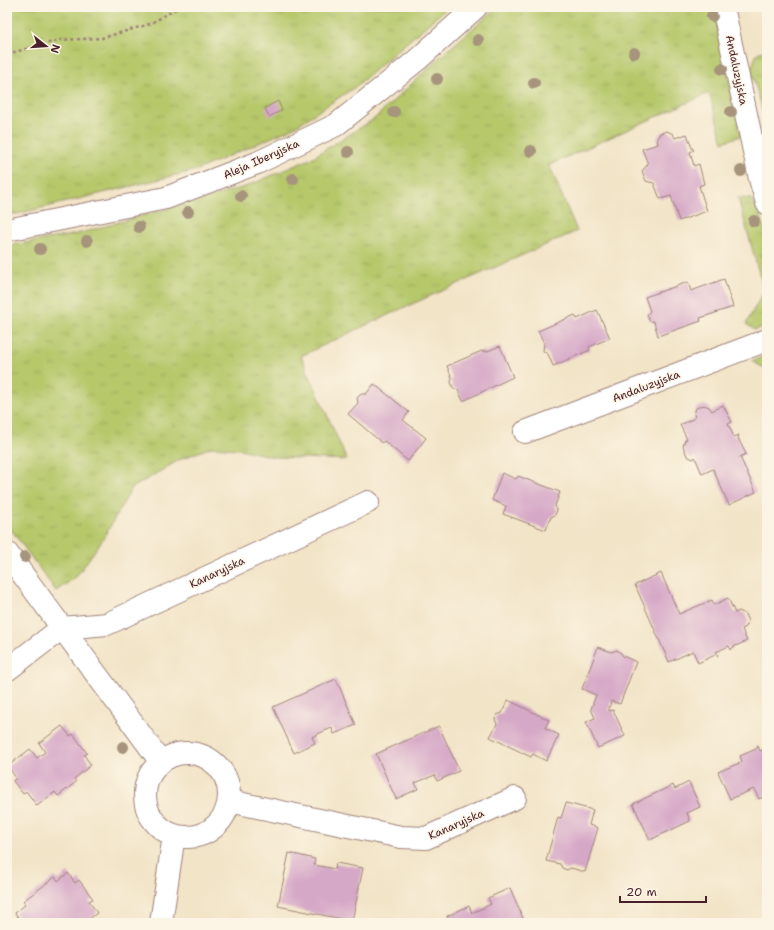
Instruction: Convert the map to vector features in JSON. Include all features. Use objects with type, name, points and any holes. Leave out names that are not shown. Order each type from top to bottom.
[{"type":"street","name":"Aleja Iberyjska","points":[[7,230],[166,198],[257,163],[336,125],[417,60],[476,7]]},
{"type":"street","name":"Andaluzyjska","points":[[723,7],[760,179],[767,203]]},
{"type":"street","name":"Andaluzyjska","points":[[525,432],[767,340]]},
{"type":"street","name":"Kanaryjska","points":[[62,628],[107,624],[368,502]]},
{"type":"street","points":[[7,553],[161,762]]},
{"type":"street","points":[[7,670],[62,628]]},
{"type":"street","points":[[188,752],[202,755],[215,762],[224,773],[229,787],[229,801],[224,815],[215,827],[202,834],[189,837],[174,835],[163,829],[154,820],[147,808],[145,796],[146,783],[152,771],[161,762],[174,754],[188,752]]},
{"type":"street","name":"Kanaryjska","points":[[229,801],[401,837],[426,838],[515,798]]},
{"type":"street","points":[[161,923],[174,835]]},
{"type":"path","points":[[7,54],[60,40],[102,38],[150,24],[178,7]]},
{"type":"green space","points":[[7,7],[448,7],[355,87],[293,128],[197,170],[17,214],[7,214]]},
{"type":"green space","points":[[498,7],[713,7],[741,136],[723,142],[709,93],[549,165],[577,231],[394,312],[301,356],[347,460],[274,457],[240,449],[211,447],[179,460],[132,488],[103,539],[76,577],[56,591],[7,524],[7,246],[77,234],[245,187],[310,159],[374,119],[441,56]]},
{"type":"green space","points":[[767,50],[767,127],[751,69],[757,53]]},
{"type":"green space","points":[[738,198],[751,199],[761,215],[767,240],[767,326],[755,330],[746,324],[764,291]]},
{"type":"green space","points":[[767,355],[767,370],[752,361]]},
{"type":"building","points":[[278,101],[282,110],[269,117],[265,108]]},
{"type":"building","points":[[667,131],[673,134],[675,138],[687,134],[694,150],[690,152],[694,166],[699,164],[704,184],[699,186],[707,211],[679,221],[671,196],[660,199],[654,183],[646,181],[642,171],[648,164],[642,149],[658,144],[657,139],[660,133]]},
{"type":"building","points":[[724,279],[733,307],[700,318],[701,321],[658,336],[654,322],[649,320],[647,315],[650,311],[645,297],[688,282],[691,291]]},
{"type":"building","points":[[597,310],[610,338],[589,347],[590,350],[553,366],[548,354],[543,351],[544,343],[538,331],[575,315],[577,319]]},
{"type":"building","points":[[500,346],[513,377],[463,401],[458,390],[453,388],[451,382],[452,378],[447,366],[484,350],[485,352]]},
{"type":"building","points":[[374,384],[409,412],[403,420],[426,438],[408,461],[384,441],[382,443],[348,414],[358,403],[357,398],[361,394],[366,394]]},
{"type":"building","points":[[704,405],[709,407],[712,411],[723,405],[732,422],[728,424],[734,437],[739,435],[738,438],[746,454],[740,457],[756,492],[729,505],[713,469],[702,474],[695,457],[693,459],[687,456],[683,446],[685,440],[687,439],[680,425],[695,418],[694,414],[696,408]]},
{"type":"building","points":[[502,473],[516,479],[518,476],[560,492],[555,506],[557,510],[555,515],[551,517],[546,530],[503,514],[506,506],[492,500]]},
{"type":"building","points":[[661,573],[679,614],[712,600],[714,605],[728,598],[735,613],[739,611],[745,614],[748,621],[746,627],[742,629],[747,641],[733,647],[731,650],[729,646],[716,652],[718,656],[715,655],[698,663],[693,651],[669,662],[635,585]]},
{"type":"building","points":[[598,647],[611,652],[617,650],[623,656],[636,662],[620,704],[611,701],[609,709],[609,711],[613,710],[625,736],[598,748],[586,722],[595,718],[591,709],[596,695],[582,689]]},
{"type":"building","points":[[336,679],[356,725],[334,734],[332,728],[322,732],[312,737],[315,743],[294,753],[273,707]]},
{"type":"building","points":[[508,700],[549,720],[545,728],[559,735],[546,761],[533,754],[531,757],[490,737],[497,724],[495,719],[497,715],[502,713]]},
{"type":"building","points":[[62,726],[70,736],[73,734],[87,753],[84,755],[91,765],[74,779],[76,782],[58,796],[55,792],[37,806],[26,791],[23,794],[13,781],[16,778],[8,766],[30,749],[37,758],[45,752],[39,743]]},
{"type":"building","points":[[439,726],[459,771],[437,781],[435,775],[415,783],[418,789],[396,799],[376,754]]},
{"type":"building","points":[[758,746],[760,751],[767,748],[767,795],[759,799],[754,789],[730,799],[718,772],[742,762],[740,756],[756,749]]},
{"type":"building","points":[[689,782],[700,807],[687,813],[690,821],[650,840],[633,804],[673,785],[675,789]]},
{"type":"building","points":[[566,803],[593,810],[589,825],[598,828],[585,872],[571,868],[567,870],[562,868],[560,864],[546,861],[558,817],[561,818]]},
{"type":"building","points":[[289,853],[315,859],[314,865],[335,869],[336,863],[363,868],[352,921],[278,906]]},
{"type":"building","points":[[68,873],[75,883],[79,880],[93,899],[89,901],[97,913],[84,923],[70,923],[68,920],[65,923],[22,923],[15,913],[25,905],[23,901],[55,877],[58,881]]},
{"type":"building","points":[[510,888],[525,923],[450,923],[447,916],[469,906],[472,913],[491,904],[488,898]]}]
